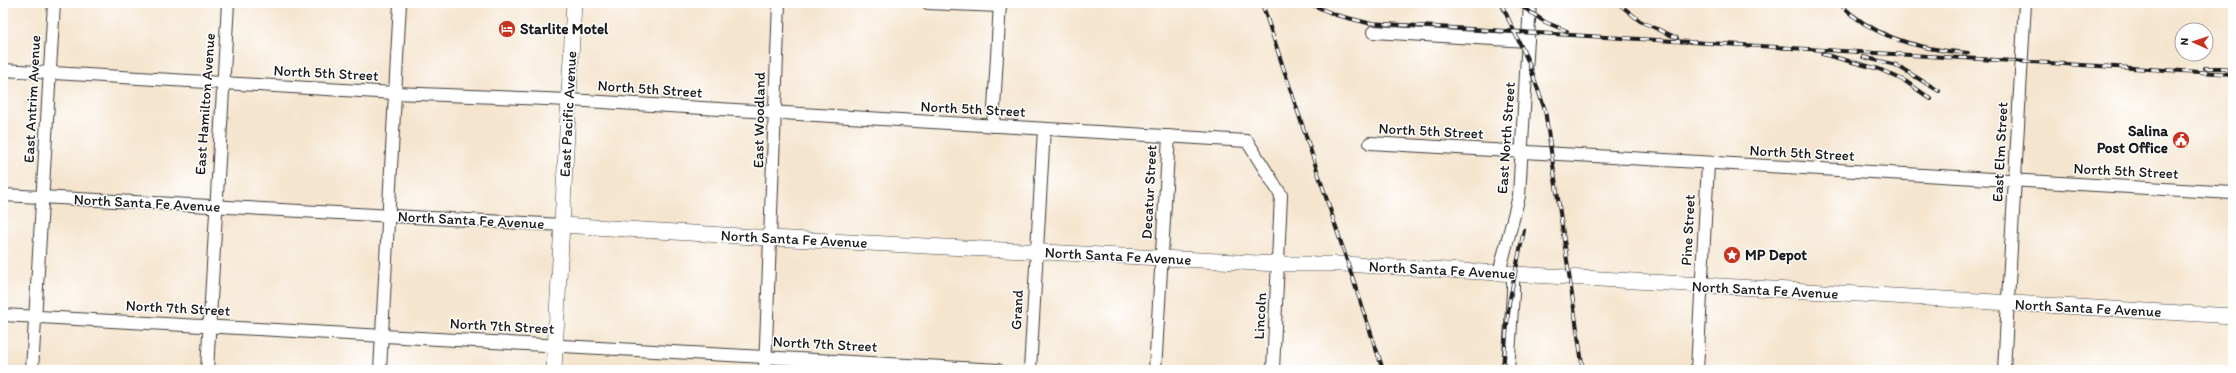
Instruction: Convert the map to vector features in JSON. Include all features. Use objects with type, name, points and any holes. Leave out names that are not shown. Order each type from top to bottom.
[{"type":"main road","name":"East Pacific Avenue","points":[[554,370],[574,3]]},
{"type":"main road","name":"North Santa Fe Avenue","points":[[562,224],[771,238],[1161,258],[1279,264],[1343,264],[2233,316]]},
{"type":"street","name":"East Antrim Avenue","points":[[32,370],[54,3]]},
{"type":"street","name":"East Hamilton Avenue","points":[[207,370],[215,207],[228,3]]},
{"type":"street","points":[[380,370],[400,3]]},
{"type":"street","name":"East Woodland","points":[[766,370],[776,114],[774,103],[779,3]]},
{"type":"street","points":[[928,3],[1000,5],[993,126]]},
{"type":"street","name":"East North Street","points":[[1508,370],[1513,293],[1506,273],[1519,196],[1530,3]]},
{"type":"street","name":"East Elm Street","points":[[2004,370],[2025,3]]},
{"type":"street","points":[[1373,32],[1528,41]]},
{"type":"street","name":"North 5th Street","points":[[3,70],[395,93],[569,100],[776,114],[1247,141]]},
{"type":"street","name":"Grand","points":[[1030,370],[1044,129]]},
{"type":"street","name":"Decatur Street","points":[[1155,370],[1169,136]]},
{"type":"street","name":"Lincoln","points":[[1247,141],[1281,195],[1273,370]]},
{"type":"street","name":"North 5th Street","points":[[1370,143],[1708,164],[2233,193]]},
{"type":"street","name":"Pine Street","points":[[1697,370],[1700,286],[1708,164]]},
{"type":"street","name":"North Santa Fe Avenue","points":[[3,195],[562,224]]},
{"type":"street","name":"North 7th Street","points":[[3,315],[998,370]]},
{"type":"railway","points":[[1262,3],[1383,370]]},
{"type":"railway","points":[[1308,3],[1336,15],[1368,23],[2233,74]]},
{"type":"railway","points":[[1501,3],[1528,61],[1545,110],[1583,370]]},
{"type":"railway","points":[[1517,3],[1545,22],[1567,31]]},
{"type":"railway","points":[[1618,3],[1640,21],[1677,38]]},
{"type":"railway","points":[[1839,3],[1852,15],[1867,25],[1899,40],[1933,49],[1968,53]]},
{"type":"railway","points":[[1822,54],[1879,69],[1905,81],[1931,99]]},
{"type":"railway","points":[[1863,57],[1896,65],[1939,91]]},
{"type":"railway","points":[[2205,68],[2233,68]]},
{"type":"railway","points":[[1503,370],[1509,303],[1524,230]]},
{"type":"place","name":"Starlite Motel","points":[[507,29]]},
{"type":"place","name":"Salina Post Office","points":[[2181,140]]},
{"type":"place","name":"MP Depot","points":[[1732,255]]}]
